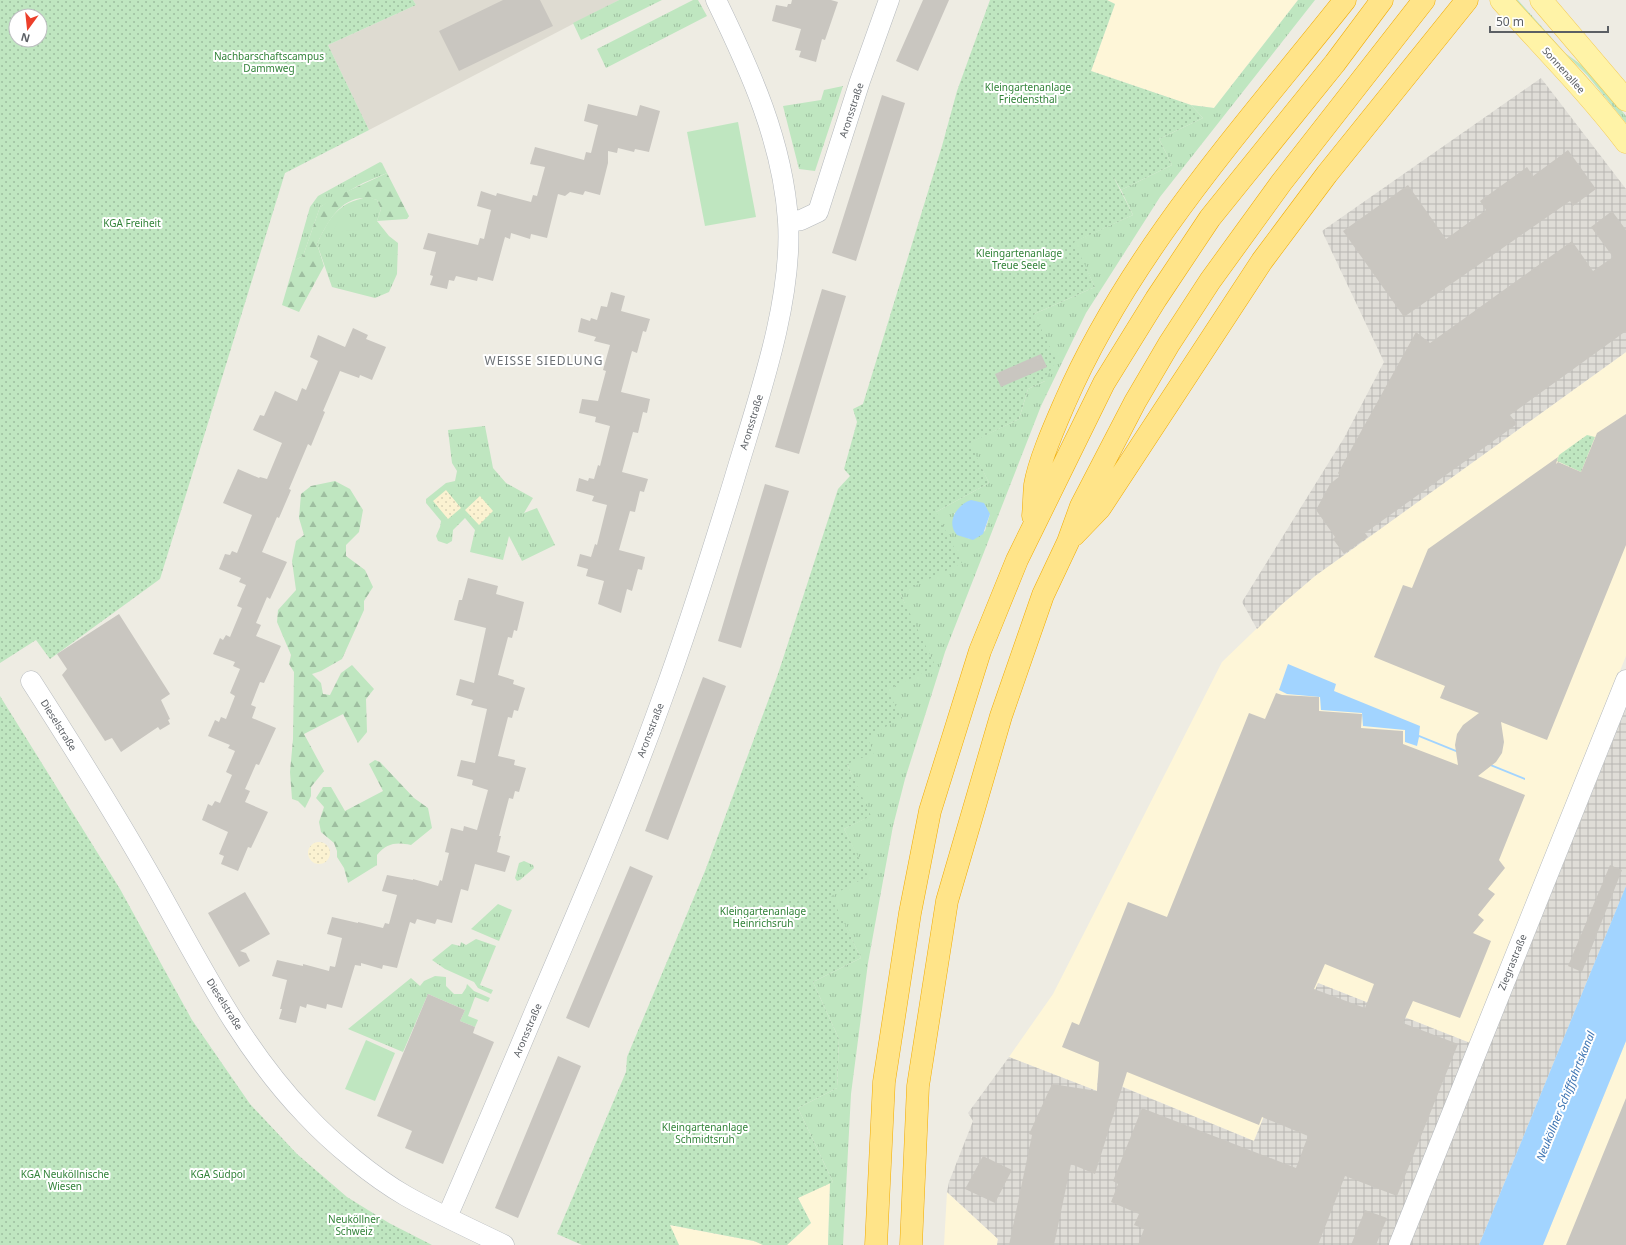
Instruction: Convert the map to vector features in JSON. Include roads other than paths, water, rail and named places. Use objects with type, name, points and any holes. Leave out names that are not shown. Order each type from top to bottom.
[{"type":"highway","points":[[1032,527],[1035,484],[1051,434],[1084,360],[1108,318],[1184,202],[1345,0]]},
{"type":"highway","points":[[876,1245],[884,1082],[910,913],[930,811],[980,651],[1032,527],[1104,383],[1156,299],[1210,218],[1335,62],[1382,0]]},
{"type":"highway","points":[[911,1245],[918,1086],[947,901],[1001,716],[1043,595],[1068,542],[1081,506],[1135,402],[1206,288],[1281,183],[1424,0]]},
{"type":"highway","points":[[1068,542],[1100,508],[1240,294],[1293,219],[1467,0]]},
{"type":"main road","name":"Sonnenallee","points":[[1501,0],[1555,61],[1568,73],[1626,142]]},
{"type":"main road","points":[[1541,0],[1626,100]]},
{"type":"street","name":"Aronsstraße","points":[[447,1218],[585,895],[633,775],[678,654],[711,555],[764,380],[785,283],[788,222],[783,180],[771,131],[742,52],[716,0]]},
{"type":"street","name":"Aronsstraße","points":[[788,222],[801,220],[818,212],[860,81],[889,0]]},
{"type":"street","name":"Ziegrastraße","points":[[1399,1245],[1626,680]]},
{"type":"street","name":"Dieselstraße","points":[[31,681],[138,855],[220,998],[258,1055],[286,1093],[325,1134],[372,1172],[404,1195],[447,1218],[504,1245]]},
{"type":"water","points":[[971,500],[984,503],[990,514],[983,534],[973,540],[957,535],[952,525],[958,509],[966,502]]},
{"type":"water","points":[[1288,664],[1336,684],[1334,691],[1420,726],[1419,735],[1525,778],[1525,780],[1419,737],[1417,746],[1405,742],[1405,730],[1363,726],[1362,713],[1321,710],[1320,697],[1287,694],[1279,690]]},
{"type":"water","name":"Neuköllner Schifffahrtskanal","points":[[1626,886],[1626,1041],[1543,1245],[1479,1245]]},
{"type":"district","name":"WEISSE SIEDLUNG","points":[[544,360]]},
{"type":"park label","name":"Nachbarschaftscampus Dammweg","points":[[269,62]]},
{"type":"park label","name":"Kleingartenanlage Friedensthal","points":[[1028,92]]},
{"type":"park label","name":"KGA Freiheit","points":[[132,223]]},
{"type":"park label","name":"Kleingartenanlage Treue Seele","points":[[1019,258]]},
{"type":"park label","name":"Kleingartenanlage Heinrichsruh","points":[[763,916]]},
{"type":"park label","name":"Kleingartenanlage Schmidtsruh","points":[[705,1132]]},
{"type":"park label","name":"KGA Südpol","points":[[218,1174]]},
{"type":"park label","name":"KGA Neuköllnische Wiesen","points":[[65,1180]]},
{"type":"park label","name":"Neuköllner Schweiz","points":[[354,1224]]}]
